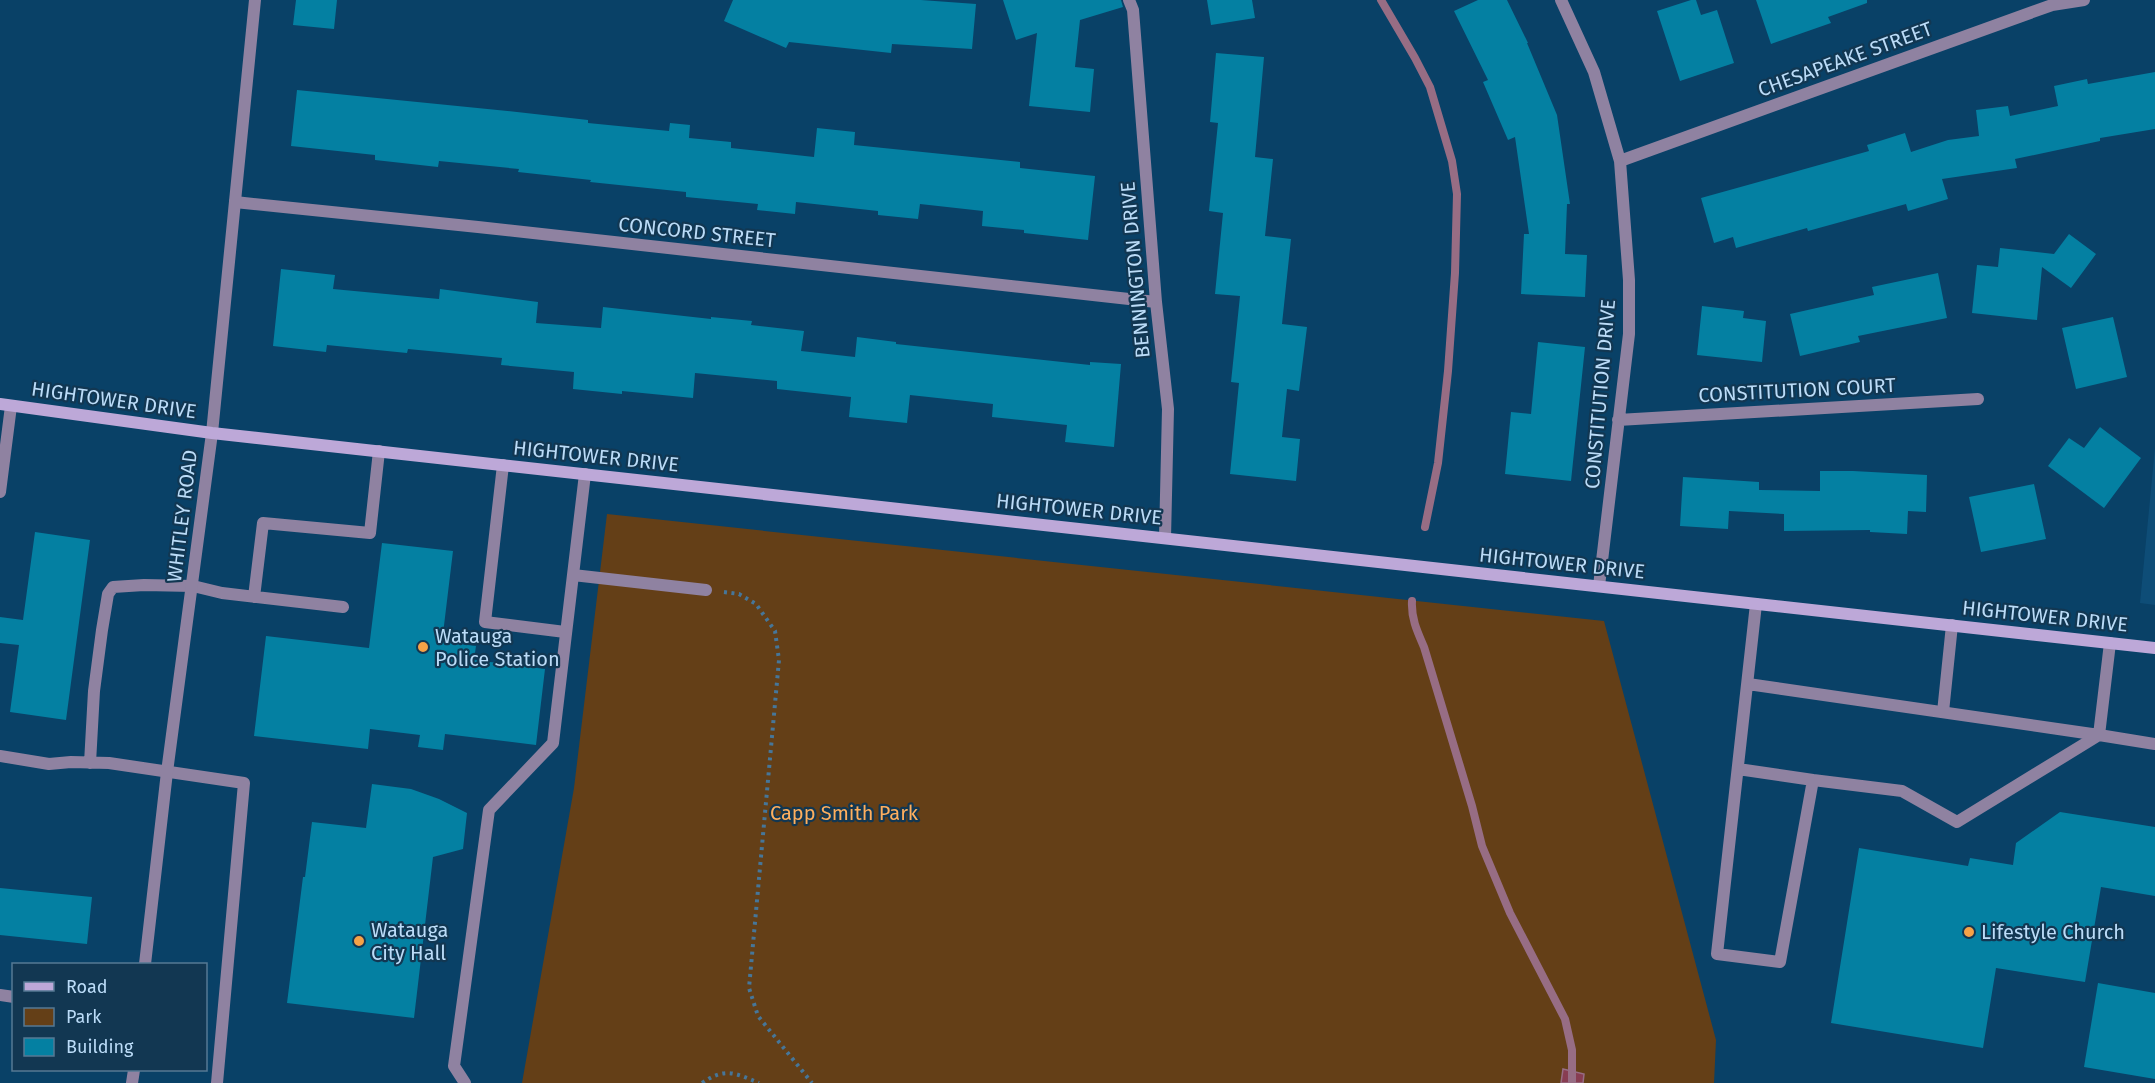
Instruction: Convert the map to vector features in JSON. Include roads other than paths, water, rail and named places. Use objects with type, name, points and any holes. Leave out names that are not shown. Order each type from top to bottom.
[{"type":"main road","name":"HIGHTOWER DRIVE","points":[[5,405],[212,433],[2155,648]]},
{"type":"street","name":"WHITLEY ROAD","points":[[145,963],[167,772],[212,433],[255,0]]},
{"type":"street","name":"BENNINGTON DRIVE","points":[[1129,0],[1132,10],[1156,302],[1168,409],[1165,538]]},
{"type":"street","name":"CONSTITUTION DRIVE","points":[[1562,0],[1594,72],[1620,161],[1629,291],[1629,334],[1599,586]]},
{"type":"street","name":"CHESAPEAKE STREET","points":[[1620,161],[2052,5],[2084,0]]},
{"type":"street","name":"CONCORD STREET","points":[[235,202],[1156,302]]},
{"type":"street","name":"CONSTITUTION COURT","points":[[1618,420],[1978,399]]},
{"type":"street","points":[[0,492],[5,405]]},
{"type":"street","points":[[254,597],[263,523],[370,533],[379,451]]},
{"type":"street","points":[[503,465],[485,622],[565,632]]},
{"type":"street","points":[[465,1083],[454,1066],[489,810],[553,743],[585,474]]},
{"type":"street","points":[[573,575],[706,590]]},
{"type":"street","points":[[90,763],[94,691],[108,594],[113,587],[127,585],[193,586],[222,593],[343,607]]},
{"type":"street","points":[[1756,604],[1717,954],[1780,962],[1812,780]]},
{"type":"street","points":[[1943,712],[1952,625]]},
{"type":"street","points":[[2099,735],[2110,643]]},
{"type":"street","points":[[1748,684],[2155,744]]},
{"type":"street","points":[[1738,769],[1902,791],[1957,822],[2099,735]]},
{"type":"street","points":[[0,756],[49,764],[109,763],[244,783],[217,1083]]},
{"type":"waterway","points":[[1381,0],[1430,87],[1452,161],[1457,194],[1455,273],[1448,371],[1438,463],[1425,527]]},
{"type":"waterway","points":[[1412,601],[1415,624],[1472,806],[1482,846],[1510,913],[1565,1019],[1572,1050],[1572,1083]]},
{"type":"place","name":"Watauga Police Station","points":[[423,647]]},
{"type":"place","name":"Lifestyle Church","points":[[1969,932]]},
{"type":"place","name":"Watauga City Hall","points":[[359,941]]},
{"type":"park label","name":"Capp Smith Park","points":[[844,813]]}]
